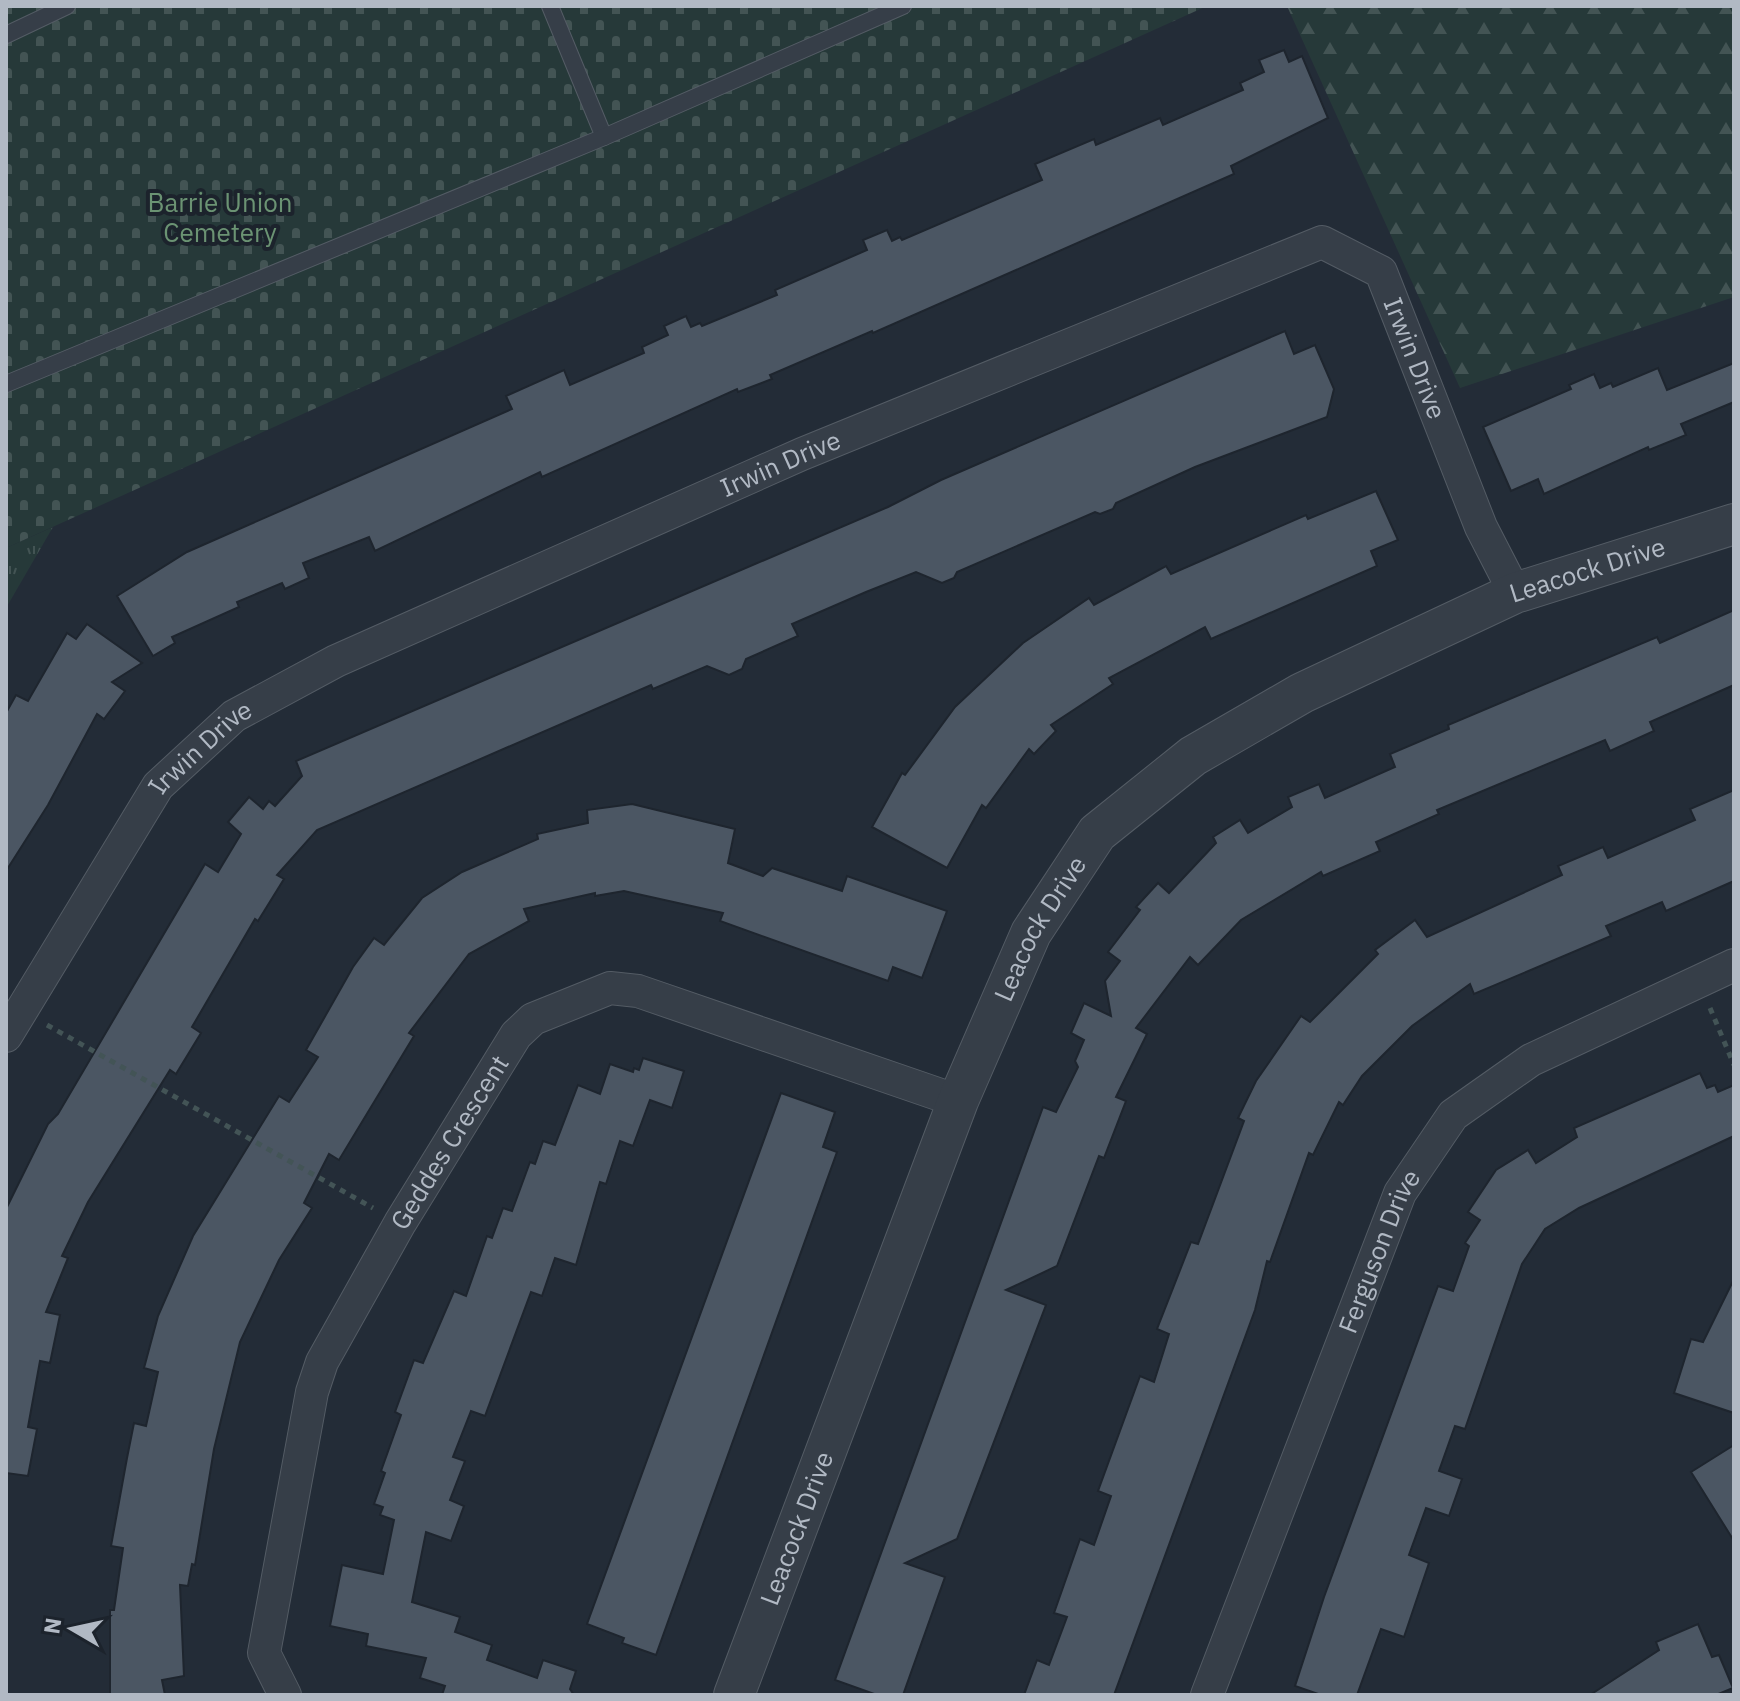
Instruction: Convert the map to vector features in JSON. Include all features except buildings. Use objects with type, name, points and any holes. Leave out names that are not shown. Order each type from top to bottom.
[{"type":"street","name":"Irwin Drive","points":[[14,1024],[158,786],[234,716],[336,661],[802,454],[1322,242],[1381,272],[1481,527],[1515,593]]},
{"type":"street","name":"Leacock Drive","points":[[734,1695],[958,1101],[1031,933],[1097,833],[1193,756],[1302,693],[1515,593],[1734,524]]},
{"type":"street","name":"Ferguson Drive","points":[[1207,1695],[1400,1193],[1453,1115],[1531,1060],[1734,965]]},
{"type":"street","name":"Geddes Crescent","points":[[285,1695],[264,1653],[312,1392],[322,1362],[400,1223],[516,1035],[533,1019],[610,988],[638,991],[958,1101]]},
{"type":"lane","points":[[6,35],[67,6]]},
{"type":"lane","points":[[550,6],[604,137]]},
{"type":"lane","points":[[6,384],[604,137],[903,6]]},
{"type":"path","points":[[1699,981],[1734,1065]]},
{"type":"path","points":[[14,1024],[400,1223]]},
{"type":"green space","name":"Barrie Union Cemetery","points":[[6,6],[1207,6],[6,548]]},
{"type":"green space","points":[[1287,6],[1734,6],[1734,297],[1460,388]]},
{"type":"green space","points":[[53,527],[6,608],[6,548]]}]
